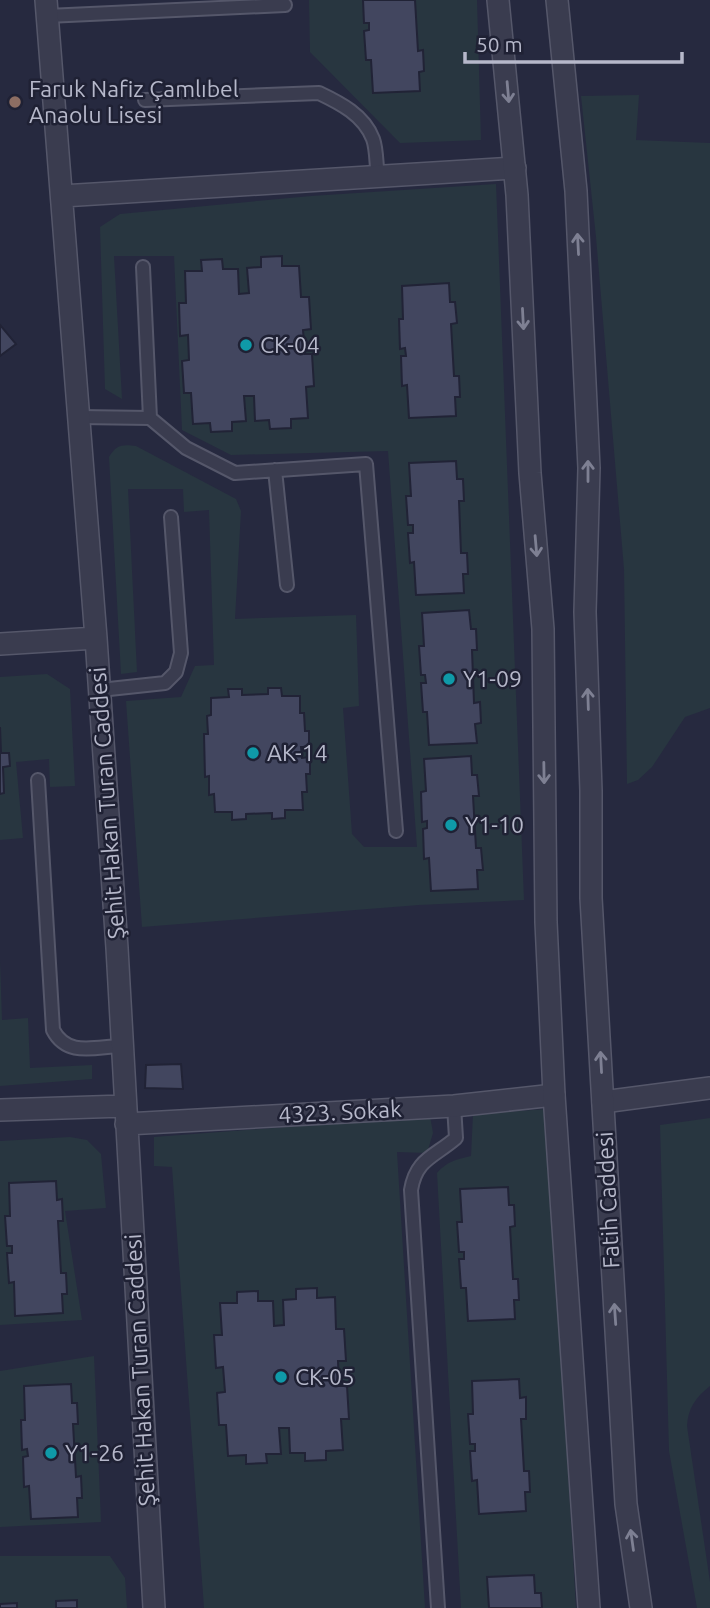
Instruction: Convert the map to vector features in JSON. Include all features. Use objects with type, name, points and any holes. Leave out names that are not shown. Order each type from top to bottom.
[{"type":"street","points":[[498,0],[515,169],[530,473],[543,629],[546,922],[554,1095],[589,1608]]},
{"type":"street","name":"Fatih Caddesi","points":[[557,0],[576,191],[589,468],[585,611],[592,791],[591,898],[626,1504],[641,1608]]},
{"type":"street","name":"Şehit Hakan Turan Caddesi","points":[[46,8],[100,691],[154,1608]]},
{"type":"street","points":[[62,197],[515,169]]},
{"type":"street","points":[[0,644],[96,638]]},
{"type":"street","points":[[603,1102],[710,1088]]},
{"type":"street","name":"4323. Sokak","points":[[0,1110],[125,1115],[454,1106],[554,1095]]},
{"type":"lane","points":[[46,8],[285,5]]},
{"type":"lane","points":[[145,100],[319,93],[343,104],[367,129],[373,139],[378,177]]},
{"type":"lane","points":[[143,267],[150,418]]},
{"type":"lane","points":[[79,417],[150,418],[186,448],[235,474],[366,464],[396,831]]},
{"type":"lane","points":[[275,470],[286,585]]},
{"type":"lane","points":[[100,691],[165,683],[176,672],[181,653],[171,517]]},
{"type":"lane","points":[[38,780],[53,1030],[59,1043],[71,1048],[121,1046]]},
{"type":"lane","points":[[438,1608],[411,1190],[413,1177],[421,1163],[456,1138],[454,1106]]},
{"type":"shaded area","points":[[309,0],[477,0],[481,140],[400,143],[310,52]]},
{"type":"shaded area","points":[[639,95],[636,140],[710,143],[710,708],[685,717],[652,767],[638,780],[627,784],[624,569],[596,237],[581,96]]},
{"type":"shaded area","points":[[496,184],[524,900],[419,905],[142,927],[126,701],[181,697],[195,666],[214,665],[209,510],[184,512],[183,489],[128,489],[137,672],[121,674],[109,457],[120,446],[136,446],[236,499],[241,511],[235,619],[356,615],[359,706],[343,708],[352,834],[364,847],[417,847],[388,451],[231,455],[182,430],[174,256],[114,256],[122,399],[105,389],[100,227],[120,214],[311,196]]},
{"type":"shaded area","points":[[47,674],[70,689],[75,786],[50,787],[49,759],[16,762],[23,838],[0,840],[0,677]]},
{"type":"shaded area","points":[[0,960],[2,1020],[28,1018],[30,1068],[92,1065],[92,1079],[0,1086]]},
{"type":"shaded area","points":[[547,1109],[576,1608],[461,1608],[437,1173],[452,1162],[471,1156],[473,1114]]},
{"type":"shaded area","points":[[430,1116],[433,1133],[427,1153],[397,1152],[425,1608],[204,1608],[172,1167],[154,1166],[154,1137]]},
{"type":"shaded area","points":[[710,1118],[710,1386],[694,1403],[687,1426],[710,1582],[710,1608],[697,1608],[669,1451],[660,1125]]},
{"type":"shaded area","points":[[70,1137],[87,1140],[101,1154],[106,1208],[65,1211],[82,1320],[0,1325],[0,1141]]},
{"type":"shaded area","points":[[94,1356],[101,1522],[0,1527],[0,1371]]},
{"type":"shaded area","points":[[0,1556],[110,1556],[125,1578],[127,1608],[0,1608]]},
{"type":"building","points":[[363,0],[415,0],[418,51],[423,50],[424,71],[419,72],[420,91],[373,93],[371,60],[366,60],[364,31],[369,30],[369,23],[364,23]]},
{"type":"building","name":"CK-04","points":[[282,256],[282,266],[299,266],[301,297],[309,297],[311,329],[303,330],[305,354],[312,354],[314,386],[306,387],[308,418],[291,419],[291,428],[270,429],[269,420],[255,421],[254,396],[244,396],[246,421],[232,422],[232,431],[211,432],[210,423],[193,424],[191,393],[184,393],[182,361],[189,360],[188,335],[180,336],[179,303],[186,303],[185,271],[202,271],[201,260],[222,259],[223,269],[238,269],[239,294],[249,293],[247,268],[261,267],[261,257]]},
{"type":"building","points":[[449,283],[450,302],[455,302],[457,323],[451,324],[454,376],[459,376],[460,397],[455,397],[456,416],[409,418],[407,385],[402,386],[401,356],[406,356],[405,348],[400,349],[402,286]]},
{"type":"building","points":[[0,325],[16,344],[0,356]]},
{"type":"building","points":[[456,461],[457,479],[463,479],[464,501],[459,501],[461,553],[467,553],[468,574],[463,574],[464,593],[416,595],[414,562],[410,563],[408,533],[413,533],[413,525],[408,525],[406,496],[411,496],[409,463]]},
{"type":"building","name":"Y1-09","points":[[469,610],[471,629],[476,629],[477,650],[472,650],[474,703],[480,702],[481,723],[475,724],[477,743],[429,745],[427,712],[423,712],[421,683],[426,683],[425,675],[421,675],[419,646],[424,646],[422,613]]},
{"type":"building","name":"AK-14","points":[[268,688],[281,688],[282,696],[300,696],[300,713],[304,713],[305,731],[309,731],[309,747],[301,747],[302,758],[310,757],[310,774],[306,774],[307,792],[302,792],[303,810],[285,810],[285,818],[272,819],[272,813],[246,814],[246,819],[232,820],[232,812],[215,812],[214,794],[209,795],[209,776],[205,777],[204,734],[208,734],[207,716],[211,715],[211,698],[229,697],[228,689],[242,689],[242,695],[268,694]]},
{"type":"building","points":[[0,727],[1,753],[9,753],[10,766],[3,767],[4,793],[0,794]]},
{"type":"building","name":"Y1-10","points":[[471,756],[472,775],[477,775],[479,796],[473,796],[476,848],[481,848],[483,870],[477,870],[478,889],[431,891],[429,858],[424,859],[423,829],[427,828],[427,821],[422,822],[421,792],[426,791],[424,759]]},
{"type":"building","points":[[181,1064],[183,1089],[145,1088],[146,1065]]},
{"type":"building","points":[[56,1181],[57,1200],[62,1199],[63,1221],[58,1221],[61,1273],[66,1273],[67,1294],[62,1294],[63,1313],[15,1316],[14,1282],[9,1283],[7,1253],[12,1253],[12,1246],[7,1246],[5,1216],[10,1216],[9,1183]]},
{"type":"building","points":[[508,1187],[509,1205],[514,1205],[515,1226],[510,1227],[513,1279],[518,1279],[519,1300],[514,1300],[515,1319],[468,1321],[466,1288],[461,1288],[459,1259],[464,1259],[464,1252],[459,1252],[457,1222],[462,1222],[460,1189]]},
{"type":"building","name":"CK-05","points":[[317,1288],[317,1298],[335,1297],[336,1329],[344,1329],[346,1361],[338,1361],[339,1386],[347,1386],[349,1419],[341,1419],[343,1450],[326,1451],[326,1460],[305,1461],[305,1453],[290,1453],[289,1428],[279,1428],[281,1454],[266,1454],[267,1463],[246,1464],[246,1455],[228,1456],[226,1425],[219,1425],[217,1393],[225,1392],[223,1367],[216,1368],[214,1335],[222,1335],[220,1303],[237,1303],[237,1292],[258,1291],[258,1301],[273,1301],[274,1326],[284,1325],[283,1300],[296,1299],[296,1289]]},
{"type":"building","points":[[519,1379],[520,1398],[526,1397],[526,1419],[521,1419],[524,1471],[529,1471],[530,1492],[525,1492],[526,1511],[479,1514],[477,1480],[472,1481],[470,1451],[475,1451],[475,1444],[470,1444],[468,1414],[473,1414],[472,1381]]},
{"type":"building","name":"Y1-26","points":[[71,1384],[72,1403],[77,1403],[78,1424],[73,1424],[76,1477],[81,1476],[82,1498],[77,1498],[78,1517],[31,1519],[29,1486],[24,1487],[23,1457],[28,1456],[27,1449],[22,1450],[24,1386]]},
{"type":"building","points":[[534,1575],[535,1593],[541,1593],[542,1608],[489,1608],[487,1577]]},
{"type":"building","points":[[77,1600],[77,1608],[56,1608],[56,1601]]},
{"type":"building","points":[[17,1603],[17,1608],[0,1608],[0,1604]]},
{"type":"place","name":"Faruk Nafiz Çamlıbel Anaolu Lisesi","points":[[15,102]]},
{"type":"place","name":"CK-04","points":[[246,345]]},
{"type":"place","name":"Y1-09","points":[[449,679]]},
{"type":"place","name":"AK-14","points":[[253,753]]},
{"type":"place","name":"Y1-10","points":[[451,825]]},
{"type":"place","name":"CK-05","points":[[281,1377]]},
{"type":"place","name":"Y1-26","points":[[51,1453]]}]
